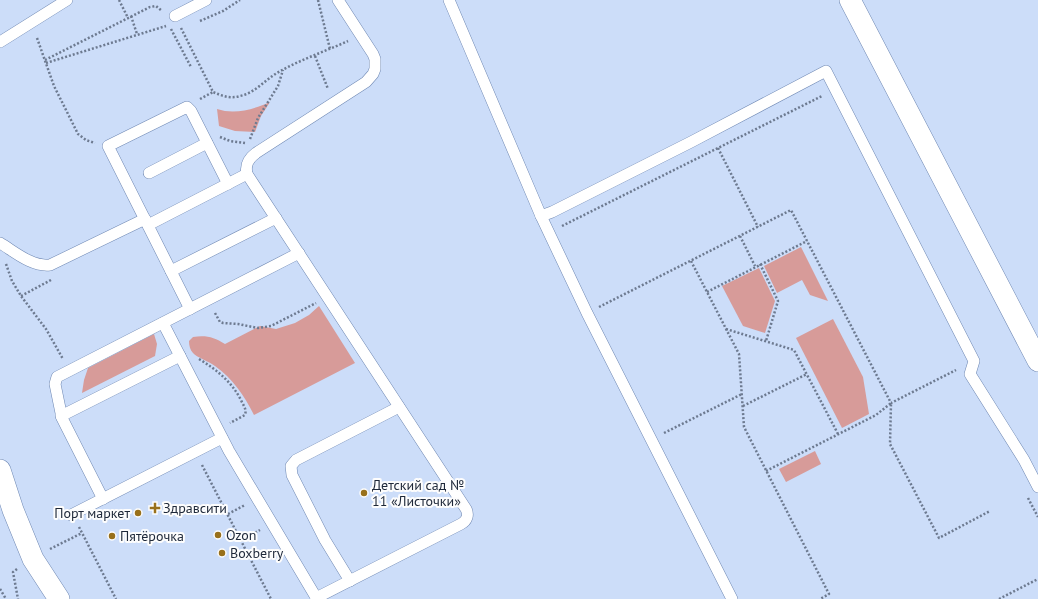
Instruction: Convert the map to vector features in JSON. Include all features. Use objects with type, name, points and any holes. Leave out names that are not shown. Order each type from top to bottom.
[{"type":"street","points":[[850,0],[1038,361]]},
{"type":"street","points":[[0,470],[13,510],[33,558],[59,599]]},
{"type":"lane","points":[[0,42],[68,0]]},
{"type":"lane","points":[[172,22],[206,0]]},
{"type":"lane","points":[[163,323],[220,434],[316,598],[465,521],[467,516],[466,509],[247,174],[246,170],[250,157],[366,82],[373,74],[375,59],[373,54],[338,0]]},
{"type":"lane","points":[[449,0],[541,216],[587,313],[732,599]]},
{"type":"lane","points":[[541,216],[552,212],[691,142],[826,71],[974,361],[970,374],[1024,460],[1038,487]]},
{"type":"lane","points":[[190,309],[108,146],[187,107],[191,111],[228,184]]},
{"type":"lane","points":[[149,173],[207,143]]},
{"type":"lane","points":[[0,243],[35,264],[45,266],[56,264],[247,174]]},
{"type":"lane","points":[[171,271],[276,218]]},
{"type":"lane","points":[[103,499],[61,416],[55,380],[58,376],[299,253]]},
{"type":"lane","points":[[61,416],[180,356]]},
{"type":"lane","points":[[350,581],[323,537],[292,475],[291,466],[296,460],[399,407]]},
{"type":"lane","points":[[72,515],[196,452],[220,434]]},
{"type":"path","points":[[119,0],[130,17],[137,34]]},
{"type":"path","points":[[195,23],[223,11],[240,0]]},
{"type":"path","points":[[318,0],[330,49]]},
{"type":"path","points":[[45,62],[152,6],[159,7],[172,22],[214,92],[221,96],[240,97],[249,93],[270,77],[283,70],[361,35]]},
{"type":"path","points":[[172,22],[191,67]]},
{"type":"path","points":[[45,62],[172,22],[185,25]]},
{"type":"path","points":[[37,38],[54,86],[78,134],[86,140],[99,145]]},
{"type":"path","points":[[315,56],[334,103]]},
{"type":"path","points":[[248,162],[249,146],[254,127],[263,109],[278,86],[283,70]]},
{"type":"path","points":[[560,228],[835,89]]},
{"type":"path","points":[[718,148],[758,227]]},
{"type":"path","points":[[587,313],[791,210],[891,403],[890,444],[938,538],[990,511]]},
{"type":"path","points":[[740,236],[755,266]]},
{"type":"path","points":[[707,292],[755,266],[807,241]]},
{"type":"path","points":[[11,249],[6,258],[6,264],[12,281],[24,302],[42,324],[53,341],[68,371]]},
{"type":"path","points":[[691,261],[739,354],[744,427],[829,594],[820,599]]},
{"type":"path","points":[[760,264],[778,301],[766,341]]},
{"type":"path","points":[[208,300],[220,322],[261,328],[271,326],[327,297]]},
{"type":"path","points":[[726,328],[794,350],[838,434]]},
{"type":"path","points":[[180,356],[188,352],[214,369],[232,385],[246,410],[245,415],[220,434]]},
{"type":"path","points":[[766,471],[876,415],[891,403],[974,361]]},
{"type":"path","points":[[743,406],[806,374]]},
{"type":"path","points":[[651,439],[742,394]]},
{"type":"path","points":[[196,452],[271,599]]},
{"type":"path","points":[[228,514],[257,499]]},
{"type":"path","points":[[72,515],[116,599]]},
{"type":"path","points":[[241,540],[272,524]]},
{"type":"path","points":[[999,599],[1038,578]]},
{"type":"path","points":[[0,589],[6,599]]},
{"type":"shaded area","points":[[270,102],[261,116],[255,132],[235,131],[219,126],[217,109],[224,111],[237,111],[258,107]]},
{"type":"shaded area","points":[[801,247],[828,301],[810,295],[802,280],[777,293],[764,266]]},
{"type":"shaded area","points":[[759,268],[775,301],[765,333],[743,326],[722,286]]},
{"type":"shaded area","points":[[319,306],[355,363],[254,415],[233,382],[215,366],[195,355],[190,347],[189,341],[193,337],[210,337],[225,344],[260,326],[276,329],[295,323],[309,315]]},
{"type":"shaded area","points":[[833,319],[863,377],[869,414],[842,428],[796,338]]},
{"type":"shaded area","points":[[154,334],[157,344],[155,356],[82,393],[88,368]]},
{"type":"shaded area","points":[[815,451],[821,464],[786,482],[779,469]]},
{"type":"place","name":"Детский сад № 11 «Листочки»","points":[[364,493]]},
{"type":"place","name":"Здравсити","points":[[155,508]]},
{"type":"place","name":"Порт маркет","points":[[138,513]]},
{"type":"place","name":"Ozon","points":[[218,535]]},
{"type":"place","name":"Пятёрочка","points":[[112,536]]},
{"type":"place","name":"Boxberry","points":[[222,553]]}]
